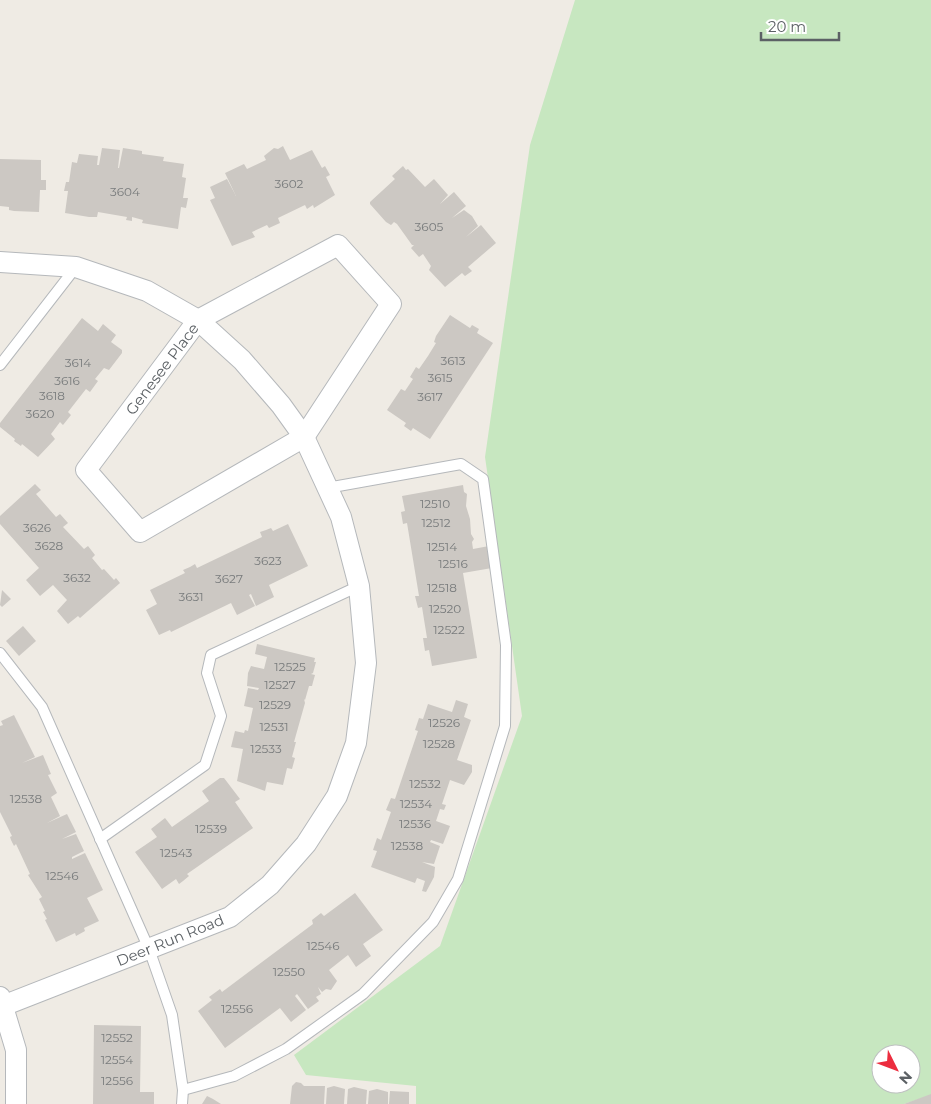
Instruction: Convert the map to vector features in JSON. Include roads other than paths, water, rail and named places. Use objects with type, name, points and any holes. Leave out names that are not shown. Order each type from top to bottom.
[{"type":"street","name":"Genesee Place","points":[[338,245],[391,304],[304,438],[140,532],[86,470],[198,320],[338,245]]},
{"type":"street","name":"Deer Run Road","points":[[0,262],[76,267],[147,291],[198,320],[242,360],[281,405],[304,438],[341,517],[359,586],[366,663],[356,743],[337,796],[306,844],[270,885],[230,916],[149,949],[1,1003]]},
{"type":"street","points":[[1,1003],[16,1050],[11,1102]]},
{"type":"lane","points":[[0,365],[76,267]]},
{"type":"lane","points":[[183,1090],[234,1076],[286,1049],[363,994],[433,922],[458,879],[505,726],[506,645],[483,479],[461,464],[327,488]]},
{"type":"lane","points":[[100,839],[205,765],[221,716],[207,673],[211,655],[359,586]]},
{"type":"lane","points":[[0,653],[42,707],[149,949],[172,1015],[183,1090],[182,1104]]}]
